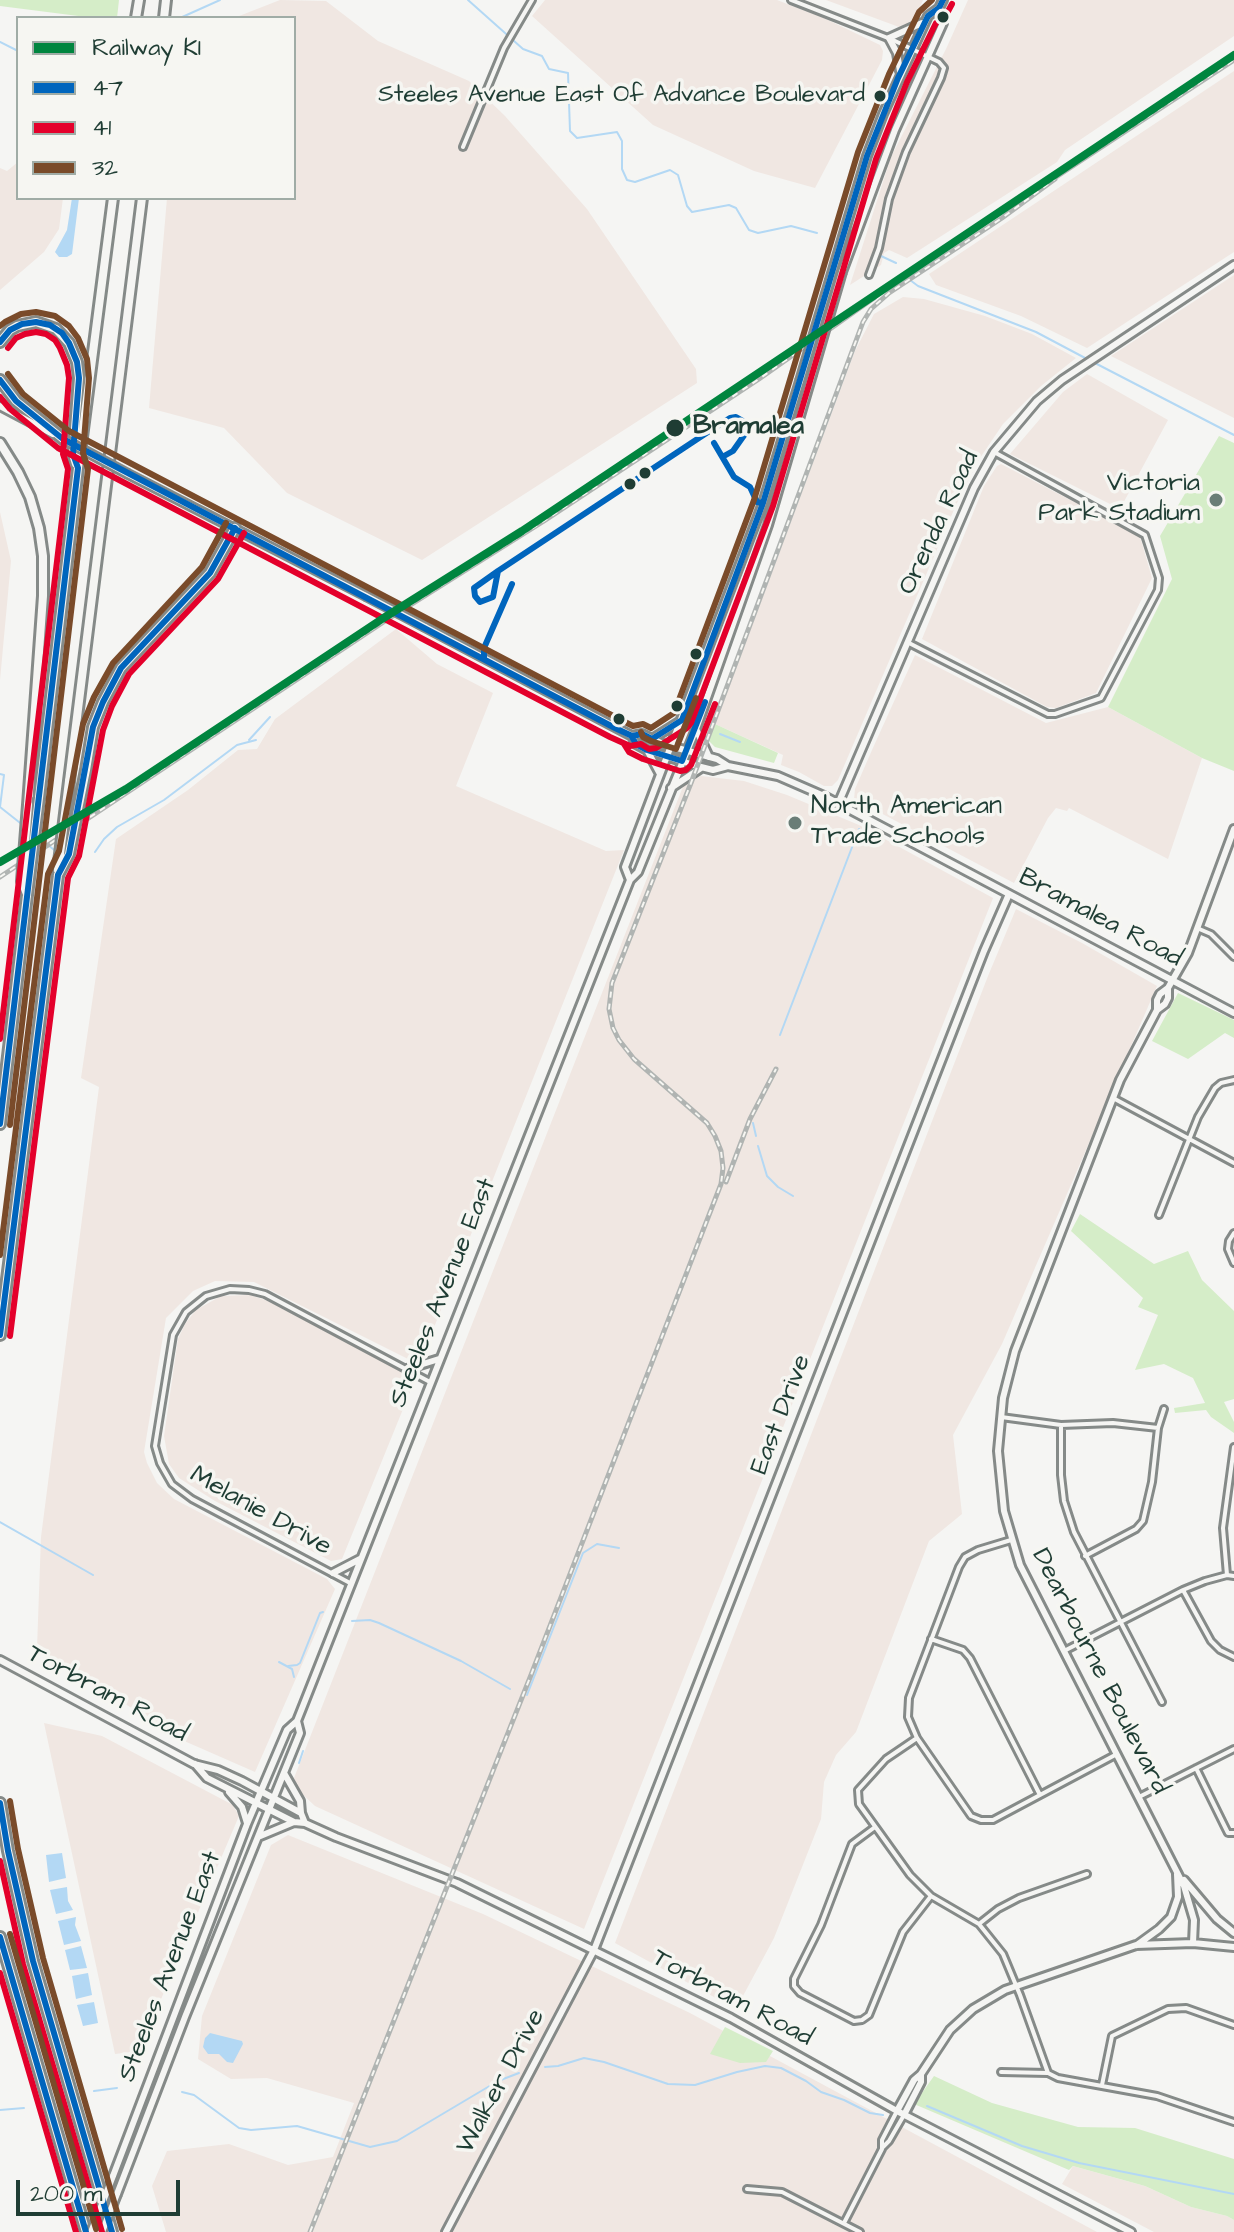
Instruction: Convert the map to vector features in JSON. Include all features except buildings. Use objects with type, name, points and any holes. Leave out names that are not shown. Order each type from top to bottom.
[{"type":"highway","points":[[165,14],[166,0]]},
{"type":"highway","points":[[0,1124],[113,200]]},
{"type":"highway","points":[[0,1335],[142,200]]},
{"type":"highway","points":[[0,342],[17,326],[36,322],[56,329],[69,343],[75,355],[79,378],[73,454],[78,468]]},
{"type":"highway","points":[[0,380],[16,401],[63,439]]},
{"type":"highway","points":[[0,443],[30,497],[43,556],[43,596],[22,881],[27,895]]},
{"type":"highway","points":[[58,875],[69,854],[93,727],[103,702],[121,668],[210,573],[235,528]]},
{"type":"highway","points":[[0,1803],[33,1961],[112,2232]]},
{"type":"highway","points":[[0,1937],[89,2232]]},
{"type":"main road","name":"Steeles Avenue East","points":[[630,880],[625,867],[763,503],[867,156],[925,21],[943,0]]},
{"type":"main road","name":"Steeles Avenue East","points":[[89,2232],[247,1824],[287,1730],[297,1721],[630,880],[638,872],[696,729],[774,507],[842,272],[895,130],[943,23],[939,8]]},
{"type":"main road","points":[[898,78],[900,66],[889,38],[925,21]]},
{"type":"main road","name":"Orenda Road","points":[[838,804],[974,488],[994,452],[1037,401],[1083,365],[1234,265]]},
{"type":"main road","name":"Bramalea Road","points":[[0,406],[632,736],[636,744],[647,750],[701,768],[713,770],[728,766]]},
{"type":"main road","points":[[763,503],[774,507]]},
{"type":"main road","points":[[652,739],[682,720]]},
{"type":"main road","points":[[696,729],[709,757]]},
{"type":"main road","name":"Bramalea Road","points":[[632,736],[642,734],[672,747],[717,759],[728,766],[778,776],[838,804],[1234,1013]]},
{"type":"main road","points":[[647,750],[660,774]]},
{"type":"main road","points":[[671,788],[701,768]]},
{"type":"main road","name":"Dearbourne Boulevard","points":[[1193,1943],[1192,1912],[1177,1870],[1025,1576],[1011,1540],[999,1473],[1000,1417],[1005,1384],[1015,1351],[1113,1098],[1157,1010],[1168,998],[1168,988],[1188,953],[1234,829]]},
{"type":"main road","name":"East Drive","points":[[594,1950],[984,951],[1009,894]]},
{"type":"main road","points":[[407,1369],[439,1359]]},
{"type":"main road","points":[[333,1573],[360,1559]]},
{"type":"main road","name":"Torbram Road","points":[[0,1660],[195,1764],[218,1770],[301,1813]]},
{"type":"main road","name":"Steeles Avenue East","points":[[102,2232],[300,1733],[297,1721]]},
{"type":"main road","name":"Torbram Road","points":[[195,1764],[207,1778],[294,1822],[305,1823],[457,1883],[731,2018],[901,2113],[1131,2232]]},
{"type":"main road","points":[[284,1773],[300,1801],[305,1823]]},
{"type":"main road","points":[[223,1787],[242,1807],[247,1824]]},
{"type":"main road","points":[[258,1837],[294,1822]]},
{"type":"main road","points":[[1177,1870],[1212,1913],[1234,1933]]},
{"type":"main road","points":[[901,2113],[914,2080],[942,2039],[983,2002],[1016,1985],[1136,1945],[1159,1929],[1171,1917],[1178,1897],[1177,1870]]},
{"type":"main road","points":[[1136,1945],[1193,1943],[1234,1947]]},
{"type":"main road","name":"Walker Drive","points":[[446,2232],[594,1950]]},
{"type":"street","points":[[463,147],[504,48],[532,0]]},
{"type":"street","points":[[791,0],[889,38],[939,62],[944,70],[906,152],[889,199],[879,248],[869,275]]},
{"type":"street","points":[[909,643],[1048,714],[1055,714],[1101,698],[1158,590],[1159,578],[1145,535],[994,452]]},
{"type":"street","points":[[1197,928],[1211,934],[1234,957]]},
{"type":"street","points":[[1159,1215],[1189,1138],[1215,1088],[1234,1080]]},
{"type":"street","points":[[1113,1098],[1234,1163]]},
{"type":"street","points":[[1234,1233],[1228,1249],[1234,1263]]},
{"type":"street","name":"Melanie Drive","points":[[350,1583],[192,1499],[168,1478],[155,1446],[173,1335],[186,1312],[206,1296],[230,1289],[249,1290],[265,1294],[430,1382]]},
{"type":"street","points":[[1085,1556],[1136,1529],[1143,1521],[1164,1409]]},
{"type":"street","points":[[1000,1417],[1061,1425],[1113,1423],[1158,1428]]},
{"type":"street","points":[[1061,1425],[1064,1501],[1074,1532],[1162,1702]]},
{"type":"street","points":[[1227,1575],[1223,1528],[1234,1447]]},
{"type":"street","points":[[1011,1540],[978,1550],[965,1557],[959,1567],[909,1698],[908,1717],[917,1738],[971,1816],[981,1820],[993,1820],[1117,1754]]},
{"type":"street","points":[[1064,1651],[1183,1590],[1227,1575],[1234,1576]]},
{"type":"street","points":[[1183,1590],[1211,1641],[1234,1657]]},
{"type":"street","points":[[931,1639],[963,1650],[970,1658],[1040,1795]]},
{"type":"street","points":[[917,1738],[886,1759],[858,1790],[859,1804],[910,1875],[931,1896],[979,1924],[1003,1954],[1048,2073]]},
{"type":"street","points":[[1139,1797],[1234,1749]]},
{"type":"street","points":[[1196,1768],[1228,1833],[1234,1833]]},
{"type":"street","points":[[875,1827],[852,1844],[821,1925],[794,1979],[794,1986],[800,1993],[854,2021],[862,2020],[869,2015],[903,1932],[931,1896]]},
{"type":"street","points":[[979,1924],[1019,1898],[1087,1874]]},
{"type":"street","points":[[1102,2085],[1112,2036],[1155,2015],[1178,2007],[1186,2008],[1234,2025]]},
{"type":"street","points":[[1001,2072],[1048,2073],[1058,2078],[1157,2096],[1234,2122]]},
{"type":"street","points":[[844,2223],[882,2149],[882,2140],[901,2113]]},
{"type":"street","points":[[747,2189],[782,2192],[860,2232]]},
{"type":"shaded area","points":[[280,0],[326,1],[378,41],[469,81],[505,116],[587,209],[696,369],[697,383],[422,560],[287,493],[224,428],[149,408],[167,200],[296,200],[296,16],[239,16]]},
{"type":"shaded area","points":[[545,0],[777,0],[880,45],[882,60],[815,188],[754,171],[653,125],[532,16]]},
{"type":"shaded area","points":[[826,0],[923,0],[914,21],[899,27]]},
{"type":"shaded area","points":[[968,0],[1234,0],[1234,36],[1065,150],[1057,162],[907,258],[889,250],[884,253],[881,265],[850,285],[891,157]]},
{"type":"shaded area","points":[[1234,71],[1234,252],[1087,348],[1021,316],[936,285],[929,274]]},
{"type":"shaded area","points":[[16,164],[16,200],[63,200],[59,229],[44,252],[0,290],[0,168],[7,171]]},
{"type":"shaded area","points":[[1234,275],[1234,418],[1111,356]]},
{"type":"shaded area","points":[[903,297],[924,299],[985,316],[1032,334],[1076,358],[1041,386],[1003,424],[978,461],[956,505],[838,780],[832,786],[824,786],[781,765],[783,755],[715,724],[855,351],[874,314]]},
{"type":"shaded area","points":[[1087,374],[1168,420],[1120,509],[1010,454],[1063,392]]},
{"type":"shaded area","points":[[1001,464],[1138,535],[1152,578],[1096,693],[1056,708],[1047,707],[922,639],[984,486]]},
{"type":"shaded area","points":[[0,512],[11,561],[0,680]]},
{"type":"shaded area","points":[[396,629],[437,664],[493,693],[456,786],[606,851],[624,850],[421,1360],[412,1361],[254,1282],[215,1281],[193,1291],[166,1318],[144,1452],[157,1483],[174,1499],[327,1579],[335,1589],[255,1772],[182,1740],[37,1648],[41,1537],[99,1087],[81,1078],[116,839],[188,790],[238,750],[257,749],[275,719]]},
{"type":"shaded area","points":[[915,655],[1046,723],[1108,707],[1202,758],[1168,859],[1069,808],[1067,811],[1056,808],[1014,883],[854,799],[855,789]]},
{"type":"shaded area","points":[[701,776],[744,781],[859,825],[993,898],[584,1929],[315,1806],[299,1791],[294,1778],[682,789],[686,783]]},
{"type":"shaded area","points":[[1016,909],[1157,986],[1002,1344],[953,1435],[962,1514],[929,1541],[856,1732],[836,1755],[824,1782],[821,1819],[774,1938],[736,2009],[615,1943]]},
{"type":"shaded area","points":[[250,1295],[268,1301],[406,1374],[411,1381],[412,1387],[342,1559],[331,1561],[215,1501],[179,1478],[169,1464],[164,1436],[178,1339],[185,1324],[196,1310],[221,1296]]},
{"type":"shaded area","points":[[44,1723],[102,1736],[233,1805],[239,1816],[139,2051],[115,2054]]},
{"type":"shaded area","points":[[288,1835],[483,1914],[690,2013],[1097,2232],[166,2232],[152,2186],[167,2151],[229,2144],[288,2165],[333,2157],[354,2103],[267,2078],[231,2079],[198,2059],[202,2016],[271,1845]]},
{"type":"shaded area","points":[[1073,2166],[1145,2186],[1191,2207],[1227,2216],[1234,2220],[1234,2232],[1154,2232],[1062,2184]]},
{"type":"green space","points":[[0,0],[119,0],[117,16],[78,16],[0,6]]},
{"type":"green space","points":[[1219,436],[1234,443],[1234,771],[1202,758],[1108,707],[1172,579],[1160,536]]},
{"type":"green space","points":[[715,724],[778,753],[774,763],[715,747],[708,740]]},
{"type":"green space","points":[[1178,993],[1234,1020],[1234,1038],[1225,1033],[1188,1059],[1152,1041]]},
{"type":"green space","points":[[1080,1214],[1154,1264],[1188,1251],[1202,1280],[1234,1311],[1234,1399],[1224,1402],[1234,1422],[1234,1433],[1206,1410],[1175,1413],[1174,1408],[1205,1403],[1193,1378],[1164,1364],[1135,1370],[1158,1315],[1138,1307],[1143,1298],[1071,1231]]},
{"type":"green space","points":[[725,2027],[773,2051],[766,2062],[740,2063],[710,2054]]},
{"type":"green space","points":[[934,2076],[992,2103],[1078,2127],[1135,2128],[1234,2159],[1234,2220],[1191,2207],[1145,2186],[1073,2166],[1069,2170],[914,2104]]},
{"type":"water","points":[[72,200],[79,200],[72,254],[59,257],[55,252],[67,230]]},
{"type":"water","points":[[62,1853],[66,1878],[49,1882],[46,1855]]},
{"type":"water","points":[[67,1887],[68,1901],[73,1910],[56,1914],[50,1890]]},
{"type":"water","points":[[76,1917],[75,1925],[81,1941],[64,1945],[58,1921]]},
{"type":"water","points":[[81,1946],[87,1968],[70,1970],[65,1950]]},
{"type":"water","points":[[88,1973],[92,1995],[76,1999],[72,1976]]},
{"type":"water","points":[[94,2002],[98,2023],[83,2026],[77,2005]]},
{"type":"water","points":[[210,2033],[242,2041],[233,2063],[227,2062],[219,2054],[208,2054],[203,2047]]},
{"type":"waterway","points":[[184,16],[220,0]]},
{"type":"waterway","points":[[468,0],[523,49],[542,56],[549,69],[568,73],[570,131],[577,138],[617,132],[622,141],[622,169],[627,180],[635,182],[670,170],[678,175],[687,206],[692,212],[729,205],[736,208],[749,230],[758,233],[791,226],[817,233]]},
{"type":"waterway","points":[[0,42],[16,50]]},
{"type":"waterway","points":[[881,256],[896,263]]},
{"type":"waterway","points":[[910,280],[918,286],[1036,332],[1087,359]]},
{"type":"waterway","points":[[1093,362],[1234,435]]},
{"type":"waterway","points":[[249,740],[270,717]]},
{"type":"waterway","points":[[720,734],[740,742]]},
{"type":"waterway","points":[[95,852],[117,827],[164,800],[237,745],[256,740]]},
{"type":"waterway","points":[[0,774],[4,775],[0,807],[24,826]]},
{"type":"waterway","points":[[780,1035],[859,829]]},
{"type":"waterway","points":[[38,837],[58,853]]},
{"type":"waterway","points":[[753,1123],[756,1136]]},
{"type":"waterway","points":[[758,1146],[767,1176],[793,1196]]},
{"type":"waterway","points":[[0,1522],[93,1575]]},
{"type":"waterway","points":[[527,1695],[583,1553],[597,1544],[619,1548]]},
{"type":"waterway","points":[[288,1666],[300,1663],[323,1612]]},
{"type":"waterway","points":[[352,1621],[379,1623],[461,1661],[510,1689]]},
{"type":"waterway","points":[[279,1662],[292,1669],[294,1677]]},
{"type":"waterway","points":[[299,1763],[303,1751]]},
{"type":"waterway","points":[[545,2067],[584,2058],[668,2084],[695,2085],[765,2066],[781,2068],[821,2092],[870,2113],[883,2115]]},
{"type":"waterway","points":[[182,2092],[194,2095],[239,2128],[251,2130],[297,2126],[370,2147],[397,2141],[498,2081],[519,2073]]},
{"type":"waterway","points":[[94,2091],[117,2088]]},
{"type":"waterway","points":[[927,2106],[1022,2146],[1079,2163],[1234,2194]]},
{"type":"waterway","points":[[0,2110],[24,2108]]},
{"type":"railway","points":[[1047,183],[1234,60]]},
{"type":"railway","points":[[310,2232],[721,1184],[721,1151],[707,1123],[634,1059],[619,1040],[609,1009],[612,983],[691,783],[863,322],[871,309],[889,293],[1055,179]]},
{"type":"railway","points":[[0,877],[385,621],[544,521],[759,379],[874,298]]},
{"type":"railway","points":[[726,1182],[750,1119],[776,1069]]},
{"type":"rail line","name":"KI","points":[[0,862],[126,789],[382,619],[522,531],[1234,55]]},
{"type":"transit line","name":"32","points":[[8,374],[23,394],[69,431],[619,719],[633,726],[643,724],[651,728],[674,713],[754,500],[858,152],[889,74],[919,12],[932,0]]},
{"type":"transit line","name":"47","points":[[0,380],[16,401],[63,439],[615,728],[632,736],[642,734],[652,739],[682,720],[763,503],[867,156],[898,78],[928,16],[939,8],[943,0]]},
{"type":"transit line","name":"41","points":[[0,397],[10,409],[58,448],[610,737],[630,746],[641,744],[649,749],[656,748],[691,723],[773,506],[876,159],[907,82],[936,23],[946,15],[952,4]]},
{"type":"transit line","name":"32","points":[[0,326],[21,314],[36,312],[55,316],[69,326],[78,338],[87,359],[89,378],[83,453],[88,469],[10,1125]]},
{"type":"transit line","name":"47","points":[[0,342],[10,330],[22,324],[36,322],[50,325],[62,333],[69,343],[77,362],[79,378],[73,454],[78,468],[0,1124]]},
{"type":"transit line","name":"41","points":[[0,1039],[68,469],[63,454],[69,378],[60,348],[55,340],[36,332],[16,338],[8,348]]},
{"type":"transit line","name":"47","points":[[498,571],[714,428],[736,417],[743,421],[745,434],[733,451],[724,456]]},
{"type":"transit line","name":"47","points":[[714,443],[734,477],[750,487],[757,502],[763,503]]},
{"type":"transit line","name":"32","points":[[0,1255],[48,874],[59,851],[83,724],[113,663],[202,567],[226,523]]},
{"type":"transit line","name":"47","points":[[0,1335],[58,875],[69,854],[93,727],[121,668],[210,573],[235,528]]},
{"type":"transit line","name":"41","points":[[10,1336],[68,878],[79,856],[103,730],[129,674],[218,579],[244,533]]},
{"type":"transit line","name":"47","points":[[498,571],[493,597],[480,602],[474,588],[498,571]]},
{"type":"transit line","name":"47","points":[[484,658],[484,648],[512,584]]},
{"type":"transit line","name":"32","points":[[641,732],[651,741],[676,749],[696,698]]},
{"type":"transit line","name":"47","points":[[632,737],[636,744],[647,750],[682,761],[705,702]]},
{"type":"transit line","name":"41","points":[[624,744],[629,752],[643,759],[680,771],[686,770],[691,765],[715,704]]},
{"type":"transit line","name":"32","points":[[10,1801],[43,1958],[122,2229]]},
{"type":"transit line","name":"47","points":[[0,1803],[33,1961],[112,2232]]},
{"type":"transit line","name":"41","points":[[0,1861],[23,1964],[102,2232]]},
{"type":"transit line","name":"32","points":[[10,1934],[96,2229]]},
{"type":"transit line","name":"47","points":[[0,1937],[86,2232]]},
{"type":"transit line","name":"41","points":[[0,1973],[76,2232]]},
{"type":"place","name":"Steeles Avenue East Of Advance Boulevard","points":[[880,96]]},
{"type":"place","name":"Bramalea","points":[[675,428]]},
{"type":"place","name":"Victoria Park Stadium","points":[[1216,500]]},
{"type":"place","name":"North American Trade Schools","points":[[795,823]]}]
